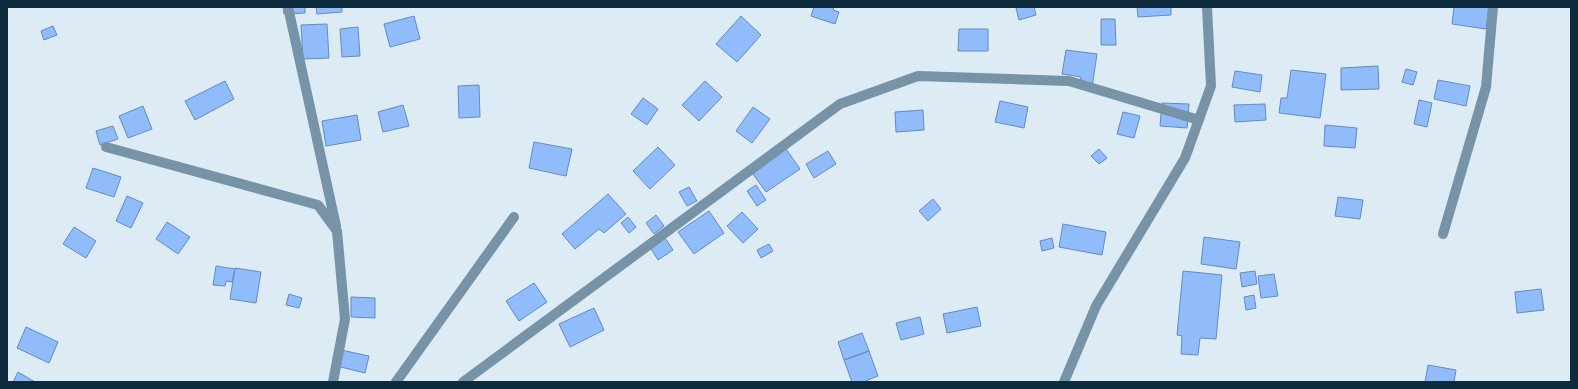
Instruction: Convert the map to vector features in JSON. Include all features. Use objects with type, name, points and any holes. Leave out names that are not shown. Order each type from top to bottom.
[{"type":"street","points":[[288,7],[337,232],[345,319],[333,382]]},
{"type":"street","points":[[1064,382],[1096,306],[1185,158],[1211,86],[1207,7]]},
{"type":"street","points":[[1443,234],[1486,87],[1493,7]]},
{"type":"street","points":[[464,382],[840,104],[918,76],[1069,80],[1199,120]]},
{"type":"street","points":[[106,147],[318,205],[337,232]]},
{"type":"street","points":[[396,382],[514,217]]},
{"type":"building","points":[[283,7],[305,7],[305,13],[284,14]]},
{"type":"building","points":[[316,7],[342,7],[342,12],[317,14]]},
{"type":"building","points":[[814,7],[834,7],[833,10],[839,12],[835,24],[811,16]]},
{"type":"building","points":[[1034,7],[1036,15],[1019,20],[1016,8]]},
{"type":"building","points":[[1137,7],[1171,7],[1171,15],[1138,17]]},
{"type":"building","points":[[1454,7],[1489,7],[1486,29],[1452,24]]},
{"type":"building","points":[[414,16],[420,39],[390,47],[384,24]]},
{"type":"building","points":[[741,16],[761,35],[737,62],[716,44]]},
{"type":"building","points":[[1101,19],[1115,19],[1116,45],[1101,45]]},
{"type":"building","points":[[327,24],[329,58],[303,59],[301,25]]},
{"type":"building","points":[[53,26],[57,35],[44,40],[41,31]]},
{"type":"building","points":[[358,27],[360,56],[342,57],[340,29]]},
{"type":"building","points":[[959,29],[988,29],[988,51],[958,51]]},
{"type":"building","points":[[1066,50],[1097,54],[1092,87],[1080,85],[1081,77],[1062,74]]},
{"type":"building","points":[[1378,66],[1379,89],[1341,90],[1341,68]]},
{"type":"building","points":[[1406,69],[1417,72],[1413,85],[1402,82]]},
{"type":"building","points":[[1291,70],[1326,74],[1320,118],[1279,113],[1281,98],[1287,98]]},
{"type":"building","points":[[1235,71],[1262,75],[1260,92],[1232,87]]},
{"type":"building","points":[[1438,80],[1470,86],[1466,106],[1434,99]]},
{"type":"building","points":[[225,81],[234,99],[195,120],[185,101]]},
{"type":"building","points":[[705,81],[722,97],[699,121],[682,105]]},
{"type":"building","points":[[479,85],[480,117],[459,118],[458,86]]},
{"type":"building","points":[[643,98],[658,109],[647,125],[631,114]]},
{"type":"building","points":[[1419,100],[1432,103],[1427,127],[1414,124]]},
{"type":"building","points":[[1000,101],[1028,107],[1024,128],[995,122]]},
{"type":"building","points":[[1162,103],[1189,104],[1187,128],[1160,126]]},
{"type":"building","points":[[1265,104],[1266,120],[1235,122],[1234,105]]},
{"type":"building","points":[[403,105],[409,126],[383,132],[378,112]]},
{"type":"building","points":[[143,106],[152,129],[128,138],[119,116]]},
{"type":"building","points":[[753,107],[770,119],[752,143],[736,131]]},
{"type":"building","points":[[923,110],[924,130],[896,132],[895,112]]},
{"type":"building","points":[[1123,112],[1140,116],[1134,138],[1117,134]]},
{"type":"building","points":[[357,115],[361,140],[326,146],[322,121]]},
{"type":"building","points":[[1325,125],[1357,128],[1355,148],[1324,146]]},
{"type":"building","points":[[113,126],[118,139],[100,145],[96,131]]},
{"type":"building","points":[[534,142],[572,149],[566,176],[529,168]]},
{"type":"building","points":[[784,146],[800,169],[766,192],[750,170]]},
{"type":"building","points":[[658,147],[675,165],[650,189],[633,171]]},
{"type":"building","points":[[1099,149],[1107,158],[1099,164],[1091,156]]},
{"type":"building","points":[[828,151],[836,164],[814,178],[806,164]]},
{"type":"building","points":[[93,168],[121,177],[114,197],[86,188]]},
{"type":"building","points":[[756,185],[766,200],[757,206],[747,191]]},
{"type":"building","points":[[689,187],[697,201],[687,206],[679,192]]},
{"type":"building","points":[[608,194],[626,214],[604,233],[599,229],[575,249],[562,234]]},
{"type":"building","points":[[127,196],[143,203],[131,228],[116,221]]},
{"type":"building","points":[[1338,197],[1363,200],[1360,219],[1335,216]]},
{"type":"building","points":[[933,199],[941,209],[928,221],[919,211]]},
{"type":"building","points":[[709,211],[724,233],[694,254],[678,232]]},
{"type":"building","points":[[742,212],[758,229],[743,243],[727,226]]},
{"type":"building","points":[[656,215],[664,226],[654,234],[646,223]]},
{"type":"building","points":[[628,217],[636,227],[629,233],[621,223]]},
{"type":"building","points":[[167,222],[190,237],[178,254],[156,239]]},
{"type":"building","points":[[1063,224],[1106,232],[1102,255],[1059,247]]},
{"type":"building","points":[[74,227],[96,241],[86,258],[63,244]]},
{"type":"building","points":[[1204,237],[1240,242],[1236,269],[1201,264]]},
{"type":"building","points":[[665,238],[673,250],[658,260],[650,247]]},
{"type":"building","points":[[1052,238],[1054,248],[1042,251],[1040,241]]},
{"type":"building","points":[[769,244],[773,251],[761,258],[757,250]]},
{"type":"building","points":[[216,266],[235,269],[232,282],[226,281],[225,286],[213,285]]},
{"type":"building","points":[[235,268],[261,272],[256,303],[230,299]]},
{"type":"building","points":[[1183,271],[1222,275],[1216,339],[1200,338],[1198,355],[1181,354],[1182,336],[1177,335]]},
{"type":"building","points":[[1255,271],[1257,284],[1242,287],[1240,273]]},
{"type":"building","points":[[1274,274],[1278,296],[1261,298],[1258,276]]},
{"type":"building","points":[[534,283],[547,302],[519,321],[506,301]]},
{"type":"building","points":[[1541,289],[1544,310],[1517,313],[1515,292]]},
{"type":"building","points":[[289,294],[302,298],[299,308],[286,305]]},
{"type":"building","points":[[1254,295],[1256,308],[1246,310],[1244,297]]},
{"type":"building","points":[[351,297],[375,298],[375,318],[351,317]]},
{"type":"building","points":[[977,307],[981,326],[947,333],[943,314]]},
{"type":"building","points":[[594,308],[604,330],[570,347],[559,324]]},
{"type":"building","points":[[920,317],[924,334],[901,340],[896,323]]},
{"type":"building","points":[[26,327],[58,342],[49,363],[17,348]]},
{"type":"building","points":[[862,333],[869,351],[844,360],[838,342]]},
{"type":"building","points":[[341,350],[369,356],[365,373],[337,366]]},
{"type":"building","points":[[869,351],[878,376],[863,382],[852,382],[844,360]]},
{"type":"building","points":[[1428,365],[1456,370],[1454,382],[1425,382]]},
{"type":"building","points":[[18,372],[35,382],[13,382]]}]
